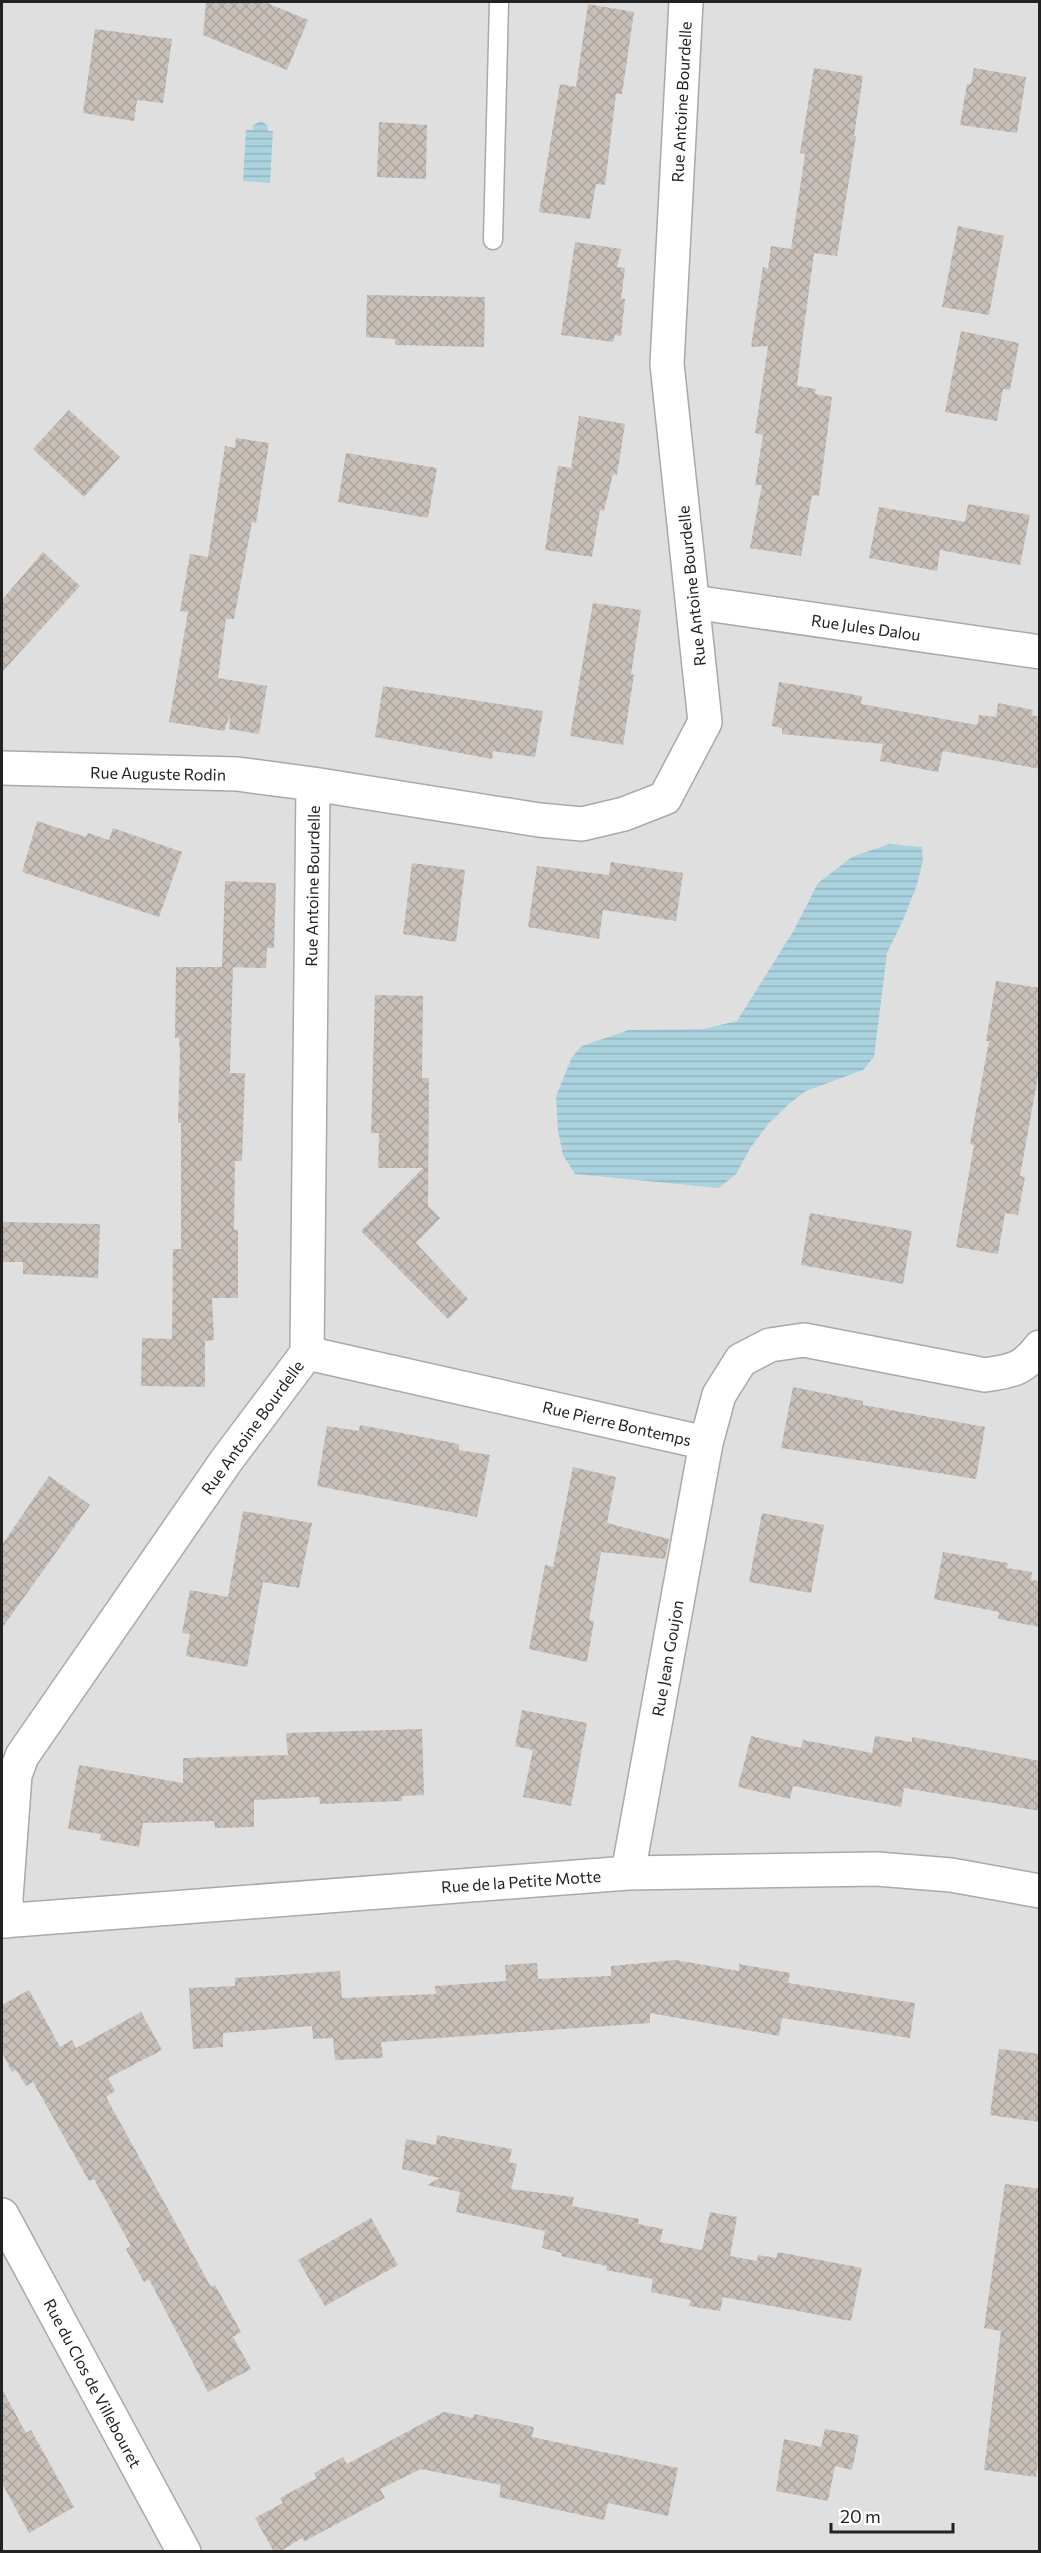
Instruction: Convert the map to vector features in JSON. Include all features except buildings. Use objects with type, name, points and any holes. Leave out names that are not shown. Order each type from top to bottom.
[{"type":"street","name":"Rue Antoine Bourdelle","points":[[4,1921],[15,1775],[21,1756],[226,1461],[306,1353],[313,784],[539,820],[582,824],[624,814],[665,798],[705,722],[667,364],[686,2]]},
{"type":"street","name":"Rue Jules Dalou","points":[[693,602],[1040,652]]},
{"type":"street","name":"Rue Auguste Rodin","points":[[2,768],[36,771],[237,774],[313,784]]},
{"type":"street","name":"Rue Pierre Bontemps","points":[[306,1353],[706,1443],[719,1395],[741,1360],[770,1345],[804,1340],[985,1375],[1015,1371],[1031,1359],[1040,1347]]},
{"type":"street","name":"Rue Jean Goujon","points":[[628,1873],[706,1443]]},
{"type":"street","name":"Rue de la Petite Motte","points":[[4,1921],[628,1873],[878,1869],[951,1875],[1040,1891]]},
{"type":"street","name":"Rue du Clos de Villebouret","points":[[2,2215],[184,2552]]},
{"type":"lane","points":[[493,240],[500,2]]},
{"type":"shaded area","points":[[2,2],[1039,2],[1039,2551],[2,2551]]},
{"type":"water","points":[[261,121],[267,125],[268,131],[273,131],[270,183],[243,181],[246,130],[253,130],[253,125]]},
{"type":"water","points":[[889,844],[922,847],[923,860],[917,885],[887,953],[874,1057],[863,1070],[806,1091],[790,1103],[769,1123],[751,1147],[736,1174],[719,1188],[575,1174],[563,1155],[558,1131],[556,1096],[572,1057],[582,1046],[629,1030],[703,1029],[737,1021],[794,930],[818,883],[852,857]]}]
